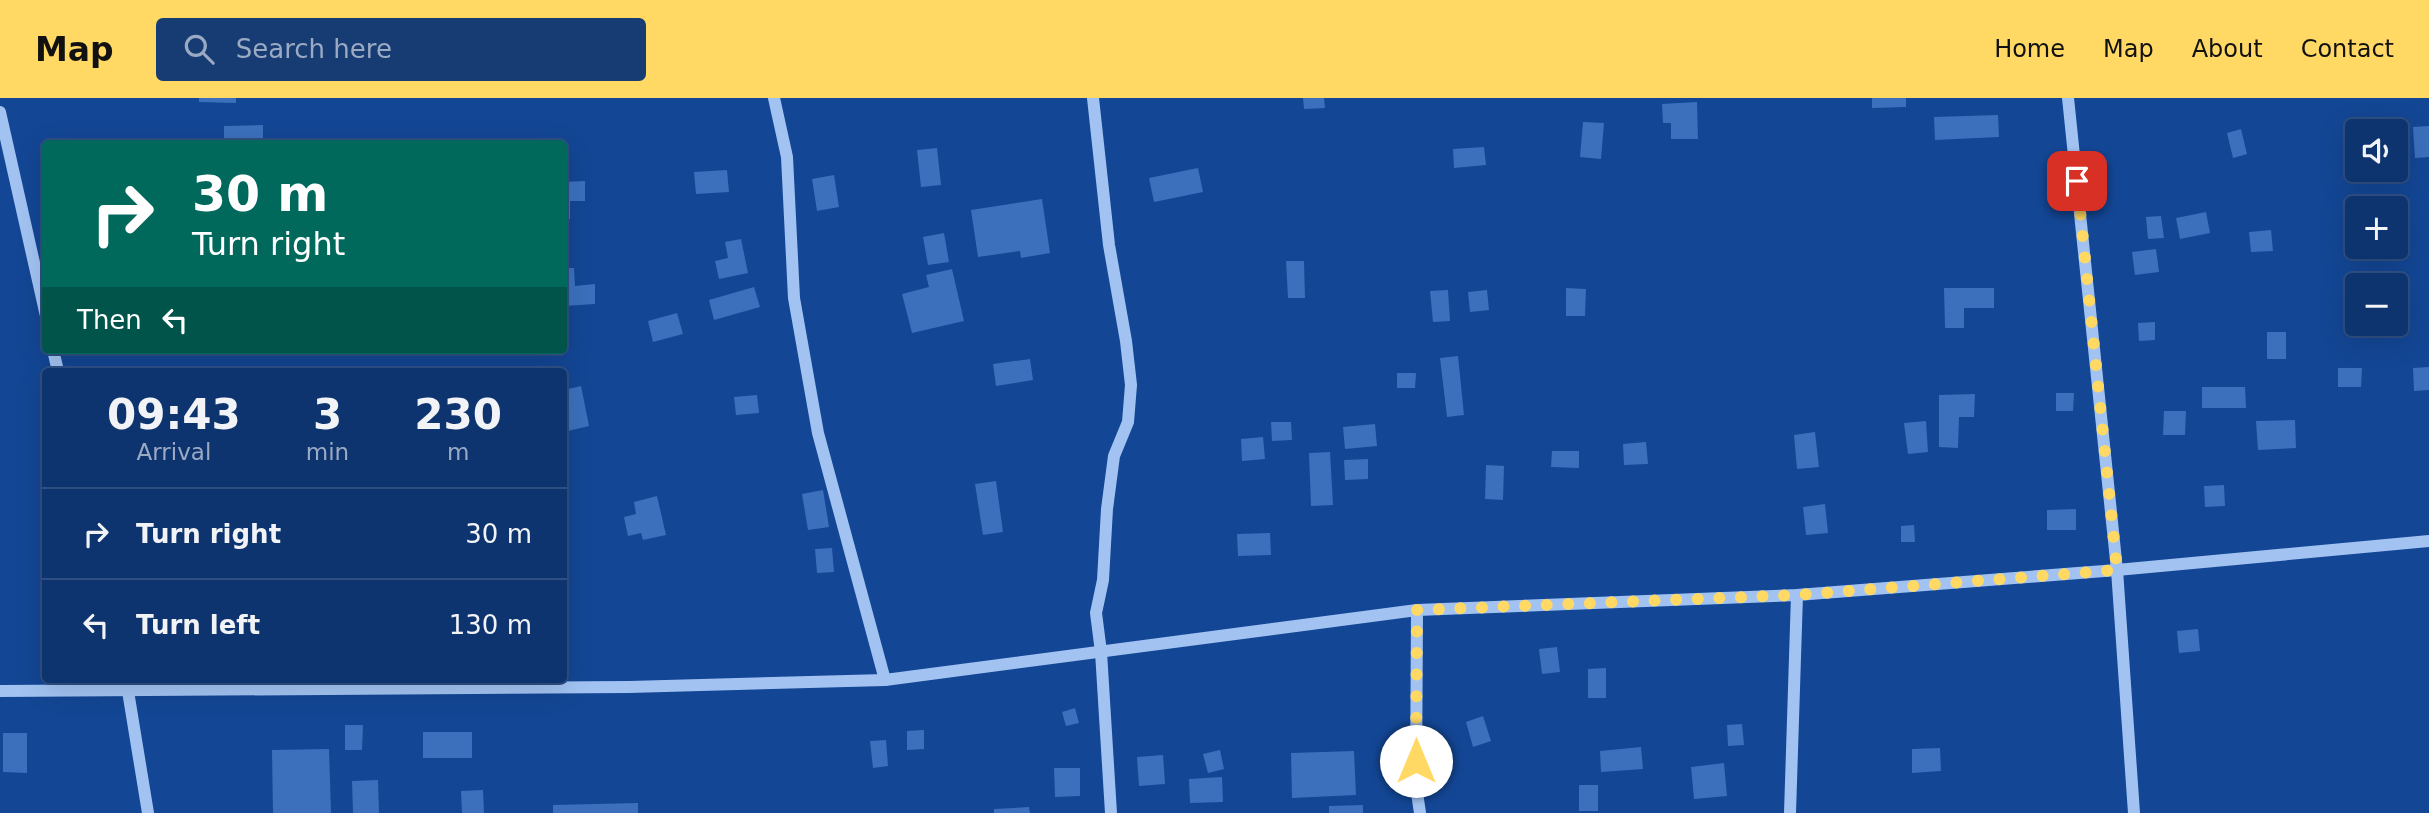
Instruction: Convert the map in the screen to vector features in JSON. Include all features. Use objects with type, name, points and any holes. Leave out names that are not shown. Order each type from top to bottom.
[{"type":"street","points":[[774,98],[787,157],[794,298],[818,433],[885,680]]},
{"type":"street","points":[[1093,98],[1109,245],[1131,385],[1128,422],[1114,456],[1107,509],[1103,580],[1096,613],[1111,813]]},
{"type":"street","points":[[2068,98],[2117,570],[2134,813]]},
{"type":"street","points":[[0,112],[42,298]]},
{"type":"street","points":[[0,691],[128,685],[629,687],[885,680],[1417,610],[1797,595],[2117,570],[2429,541]]},
{"type":"street","points":[[1790,813],[1797,595]]},
{"type":"street","points":[[1417,610],[1416,786],[1420,813]]},
{"type":"street","points":[[128,685],[148,813]]},
{"type":"building","points":[[199,98],[236,98],[236,103],[199,102]]},
{"type":"building","points":[[1303,98],[1324,98],[1325,108],[1304,109]]},
{"type":"building","points":[[1872,98],[1906,98],[1906,107],[1872,108]]},
{"type":"building","points":[[1697,102],[1698,139],[1671,139],[1671,123],[1663,123],[1662,104]]},
{"type":"building","points":[[1998,115],[1999,137],[1935,140],[1934,117]]},
{"type":"building","points":[[1583,122],[1604,123],[1601,159],[1580,157]]},
{"type":"building","points":[[263,125],[263,140],[224,140],[224,126]]},
{"type":"building","points":[[2429,126],[2429,157],[2415,158],[2413,127]]},
{"type":"building","points":[[2241,129],[2247,154],[2233,158],[2227,133]]},
{"type":"building","points":[[1484,147],[1486,165],[1454,168],[1453,149]]},
{"type":"building","points":[[937,148],[941,185],[921,187],[917,150]]},
{"type":"building","points":[[1198,168],[1203,192],[1154,202],[1149,178]]},
{"type":"building","points":[[727,170],[729,192],[696,194],[694,172]]},
{"type":"building","points":[[834,175],[839,207],[817,211],[812,179]]},
{"type":"building","points":[[585,181],[585,201],[570,201],[570,219],[567,219],[567,182]]},
{"type":"building","points":[[1042,199],[1050,253],[1021,258],[1020,251],[978,257],[971,210]]},
{"type":"building","points":[[2206,212],[2210,233],[2180,239],[2176,218]]},
{"type":"building","points":[[2161,216],[2164,238],[2148,239],[2146,217]]},
{"type":"building","points":[[2271,230],[2273,251],[2251,252],[2249,232]]},
{"type":"building","points":[[944,233],[949,262],[928,265],[923,237]]},
{"type":"building","points":[[741,239],[748,273],[719,279],[715,261],[728,258],[725,242]]},
{"type":"building","points":[[2156,249],[2159,272],[2135,275],[2132,252]]},
{"type":"building","points":[[1286,261],[1304,261],[1305,298],[1288,298]]},
{"type":"building","points":[[567,268],[574,268],[575,286],[595,284],[595,304],[567,306]]},
{"type":"building","points":[[952,269],[964,321],[912,333],[902,294],[929,287],[926,275]]},
{"type":"building","points":[[754,287],[760,307],[714,320],[709,300]]},
{"type":"building","points":[[1566,288],[1586,289],[1585,316],[1566,316]]},
{"type":"building","points":[[1944,288],[1994,288],[1994,308],[1964,308],[1964,328],[1945,328]]},
{"type":"building","points":[[1448,290],[1450,321],[1433,322],[1430,291]]},
{"type":"building","points":[[1487,290],[1489,310],[1470,312],[1468,292]]},
{"type":"building","points":[[677,313],[683,334],[653,342],[648,321]]},
{"type":"building","points":[[2155,322],[2155,340],[2139,341],[2138,323]]},
{"type":"building","points":[[2267,332],[2286,332],[2286,359],[2267,359]]},
{"type":"building","points":[[1458,356],[1464,415],[1447,417],[1440,358]]},
{"type":"building","points":[[1030,359],[1033,380],[996,386],[993,364]]},
{"type":"building","points":[[2429,367],[2429,390],[2414,391],[2413,368]]},
{"type":"building","points":[[2338,368],[2362,368],[2361,387],[2338,387]]},
{"type":"building","points":[[1397,373],[1416,373],[1415,388],[1397,388]]},
{"type":"building","points":[[581,386],[589,426],[568,431],[567,389]]},
{"type":"building","points":[[2202,387],[2245,387],[2246,408],[2202,408]]},
{"type":"building","points":[[2056,393],[2074,393],[2073,411],[2056,411]]},
{"type":"building","points":[[1975,394],[1974,417],[1959,417],[1958,448],[1939,447],[1939,395]]},
{"type":"building","points":[[757,395],[759,413],[736,415],[734,397]]},
{"type":"building","points":[[2164,411],[2186,411],[2185,435],[2163,435]]},
{"type":"building","points":[[2295,420],[2296,448],[2258,450],[2256,421]]},
{"type":"building","points":[[1926,421],[1928,452],[1908,454],[1904,423]]},
{"type":"building","points":[[1271,422],[1291,422],[1292,440],[1272,441]]},
{"type":"building","points":[[1375,424],[1377,446],[1345,449],[1343,427]]},
{"type":"building","points":[[1815,432],[1819,467],[1797,469],[1794,435]]},
{"type":"building","points":[[1263,437],[1265,459],[1242,461],[1241,439]]},
{"type":"building","points":[[1646,442],[1648,464],[1624,465],[1623,444]]},
{"type":"building","points":[[1552,451],[1579,451],[1579,468],[1551,467]]},
{"type":"building","points":[[1330,452],[1333,505],[1311,506],[1309,453]]},
{"type":"building","points":[[1368,459],[1368,479],[1345,480],[1344,460]]},
{"type":"building","points":[[1486,465],[1504,466],[1503,500],[1485,499]]},
{"type":"building","points":[[996,481],[1003,532],[983,535],[975,484]]},
{"type":"building","points":[[2224,485],[2225,506],[2205,507],[2204,486]]},
{"type":"building","points":[[823,490],[829,527],[808,530],[802,494]]},
{"type":"building","points":[[657,496],[666,535],[643,540],[641,533],[628,536],[624,517],[636,514],[634,502]]},
{"type":"building","points":[[1825,504],[1828,533],[1806,535],[1803,507]]},
{"type":"building","points":[[2076,509],[2076,530],[2047,530],[2047,510]]},
{"type":"building","points":[[1914,525],[1915,542],[1901,542],[1901,526]]},
{"type":"building","points":[[1270,533],[1271,555],[1238,556],[1237,534]]},
{"type":"building","points":[[832,548],[834,572],[817,573],[815,549]]},
{"type":"building","points":[[2198,629],[2200,651],[2179,653],[2177,631]]},
{"type":"building","points":[[1557,647],[1560,672],[1542,674],[1539,649]]},
{"type":"building","points":[[1606,668],[1606,698],[1588,698],[1588,669]]},
{"type":"building","points":[[1075,708],[1079,723],[1066,726],[1062,712]]},
{"type":"building","points":[[1483,716],[1491,741],[1473,747],[1466,722]]},
{"type":"building","points":[[1742,724],[1744,745],[1728,746],[1727,725]]},
{"type":"building","points":[[345,725],[363,725],[362,750],[345,750]]},
{"type":"building","points":[[924,730],[924,749],[907,750],[907,731]]},
{"type":"building","points":[[423,732],[472,732],[472,758],[423,758]]},
{"type":"building","points":[[3,733],[27,733],[27,773],[3,772]]},
{"type":"building","points":[[886,740],[888,766],[873,768],[870,741]]},
{"type":"building","points":[[1641,747],[1643,769],[1601,772],[1600,751]]},
{"type":"building","points":[[1940,748],[1941,771],[1912,773],[1912,749]]},
{"type":"building","points":[[329,749],[331,813],[273,813],[272,750]]},
{"type":"building","points":[[1220,750],[1224,769],[1208,773],[1203,754]]},
{"type":"building","points":[[1354,751],[1356,795],[1292,798],[1291,753]]},
{"type":"building","points":[[1163,755],[1165,784],[1139,786],[1137,757]]},
{"type":"building","points":[[1724,763],[1727,796],[1694,799],[1691,767]]},
{"type":"building","points":[[1054,768],[1080,768],[1080,796],[1055,797]]},
{"type":"building","points":[[1222,777],[1223,802],[1190,803],[1189,779]]},
{"type":"building","points":[[378,780],[379,813],[353,813],[352,781]]},
{"type":"building","points":[[1579,785],[1598,785],[1598,811],[1579,811]]},
{"type":"building","points":[[483,790],[484,813],[462,813],[461,791]]},
{"type":"building","points":[[638,803],[638,813],[553,813],[553,805]]},
{"type":"building","points":[[1363,805],[1363,813],[1329,813],[1329,806]]},
{"type":"building","points":[[1029,807],[1030,813],[994,813],[994,809]]},
{"type":"route","points":[[1416,761],[1417,610],[1797,595],[2117,570],[2077,181]]}]
